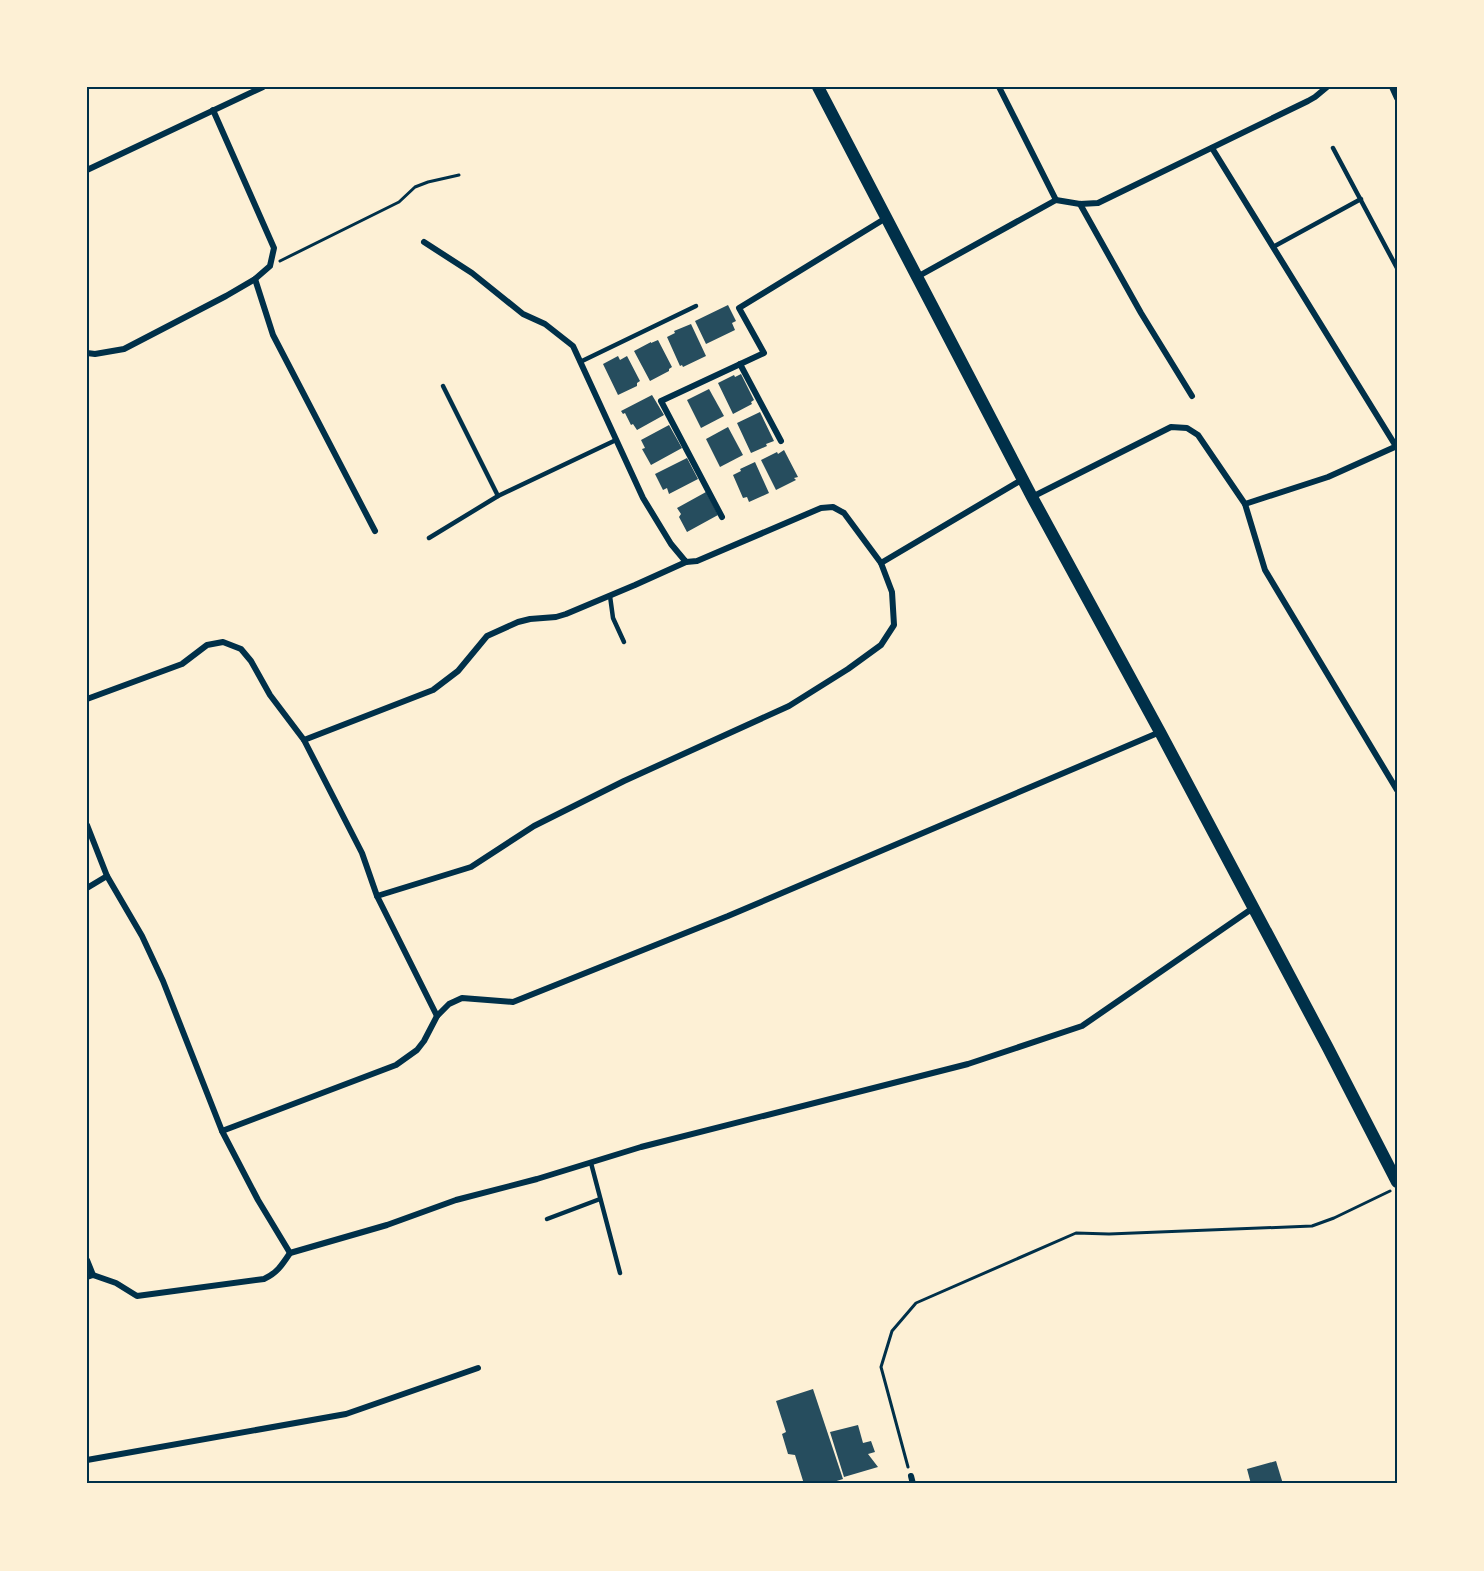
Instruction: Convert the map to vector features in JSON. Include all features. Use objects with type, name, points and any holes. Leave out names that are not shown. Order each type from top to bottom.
[{"type":"main road","points":[[818,87],[1032,497],[1160,732],[1397,1182]]},
{"type":"street","points":[[87,170],[263,87]]},
{"type":"street","points":[[999,87],[1056,200]]},
{"type":"street","points":[[917,277],[1056,200],[1080,204],[1098,203],[1315,97],[1327,87]]},
{"type":"street","points":[[1392,87],[1397,98]]},
{"type":"street","points":[[87,353],[95,354],[124,349],[226,296],[255,279],[270,266],[274,248],[213,110]]},
{"type":"street","points":[[1212,148],[1397,447],[1328,477],[1245,504]]},
{"type":"street","points":[[1080,204],[1141,313],[1192,396]]},
{"type":"street","points":[[722,517],[661,401],[764,353],[739,308],[886,218]]},
{"type":"street","points":[[424,242],[472,273],[524,314],[545,324],[573,346],[643,498],[671,544],[686,562]]},
{"type":"street","points":[[255,279],[273,335],[375,531]]},
{"type":"street","points":[[740,364],[780,441]]},
{"type":"street","points":[[1032,497],[1171,427],[1187,428],[1198,435],[1245,504],[1265,570],[1397,790]]},
{"type":"street","points":[[881,563],[1023,479]]},
{"type":"street","points":[[304,740],[433,690],[458,671],[487,636],[518,622],[556,617],[686,562],[697,561],[820,508],[832,507],[844,513],[881,563],[892,592],[894,625],[881,645],[848,669],[789,706],[624,781],[534,826],[471,867],[376,896]]},
{"type":"street","points":[[87,699],[182,664],[207,645],[223,642],[241,649],[252,661],[270,694],[304,740],[362,853],[376,896],[437,1016]]},
{"type":"street","points":[[222,1131],[396,1065],[417,1050],[437,1016],[449,1004],[462,998],[513,1002],[739,911],[1160,732]]},
{"type":"street","points":[[87,825],[107,876],[142,936],[163,981],[222,1131],[258,1200],[290,1254]]},
{"type":"street","points":[[87,888],[107,876]]},
{"type":"street","points":[[87,1260],[90,1276],[116,1283],[137,1296],[264,1278],[280,1269],[290,1254],[387,1225],[456,1200],[641,1147],[968,1064],[1082,1026],[1253,908]]},
{"type":"street","points":[[87,1460],[346,1414],[478,1368]]},
{"type":"street","points":[[910,1476],[913,1484]]},
{"type":"lane","points":[[1333,148],[1397,268]]},
{"type":"lane","points":[[1273,247],[1361,200]]},
{"type":"lane","points":[[580,362],[696,306]]},
{"type":"lane","points":[[443,386],[498,496]]},
{"type":"lane","points":[[429,538],[498,496],[616,440]]},
{"type":"lane","points":[[610,596],[613,618],[624,642]]},
{"type":"lane","points":[[591,1163],[620,1273]]},
{"type":"lane","points":[[547,1219],[600,1199]]},
{"type":"path","points":[[270,266],[399,202],[415,187],[459,175]]},
{"type":"path","points":[[910,1476],[881,1367],[892,1331],[916,1303],[1076,1233],[1109,1234],[1312,1226],[1397,1188]]},
{"type":"building","points":[[728,305],[736,321],[732,323],[735,330],[706,344],[695,321]]},
{"type":"building","points":[[691,324],[706,356],[683,367],[680,366],[667,337],[675,333],[674,331]]},
{"type":"building","points":[[658,340],[672,367],[650,381],[634,351]]},
{"type":"building","points":[[618,356],[620,360],[627,356],[640,381],[637,386],[618,395],[603,364]]},
{"type":"building","points":[[741,374],[754,400],[752,404],[733,414],[718,383]]},
{"type":"building","points":[[709,389],[724,416],[701,428],[687,400]]},
{"type":"building","points":[[652,395],[664,415],[637,430],[621,411]]},
{"type":"building","points":[[760,412],[774,441],[751,453],[737,423]]},
{"type":"building","points":[[669,425],[682,448],[651,465],[642,449],[645,448],[641,440]]},
{"type":"building","points":[[728,427],[743,455],[720,467],[706,439]]},
{"type":"building","points":[[784,450],[798,477],[776,490],[761,460]]},
{"type":"building","points":[[687,458],[698,479],[669,494],[667,488],[663,490],[655,474]]},
{"type":"building","points":[[755,462],[769,493],[749,502],[747,497],[743,498],[733,475]]},
{"type":"building","points":[[706,492],[718,515],[687,532],[677,508]]},
{"type":"building","points":[[813,1389],[843,1479],[827,1484],[804,1484],[795,1455],[788,1454],[782,1434],[786,1432],[776,1401]]},
{"type":"building","points":[[858,1425],[863,1443],[871,1441],[875,1452],[868,1454],[878,1467],[844,1477],[830,1432]]},
{"type":"building","points":[[1276,1461],[1283,1484],[1251,1484],[1247,1469]]}]
